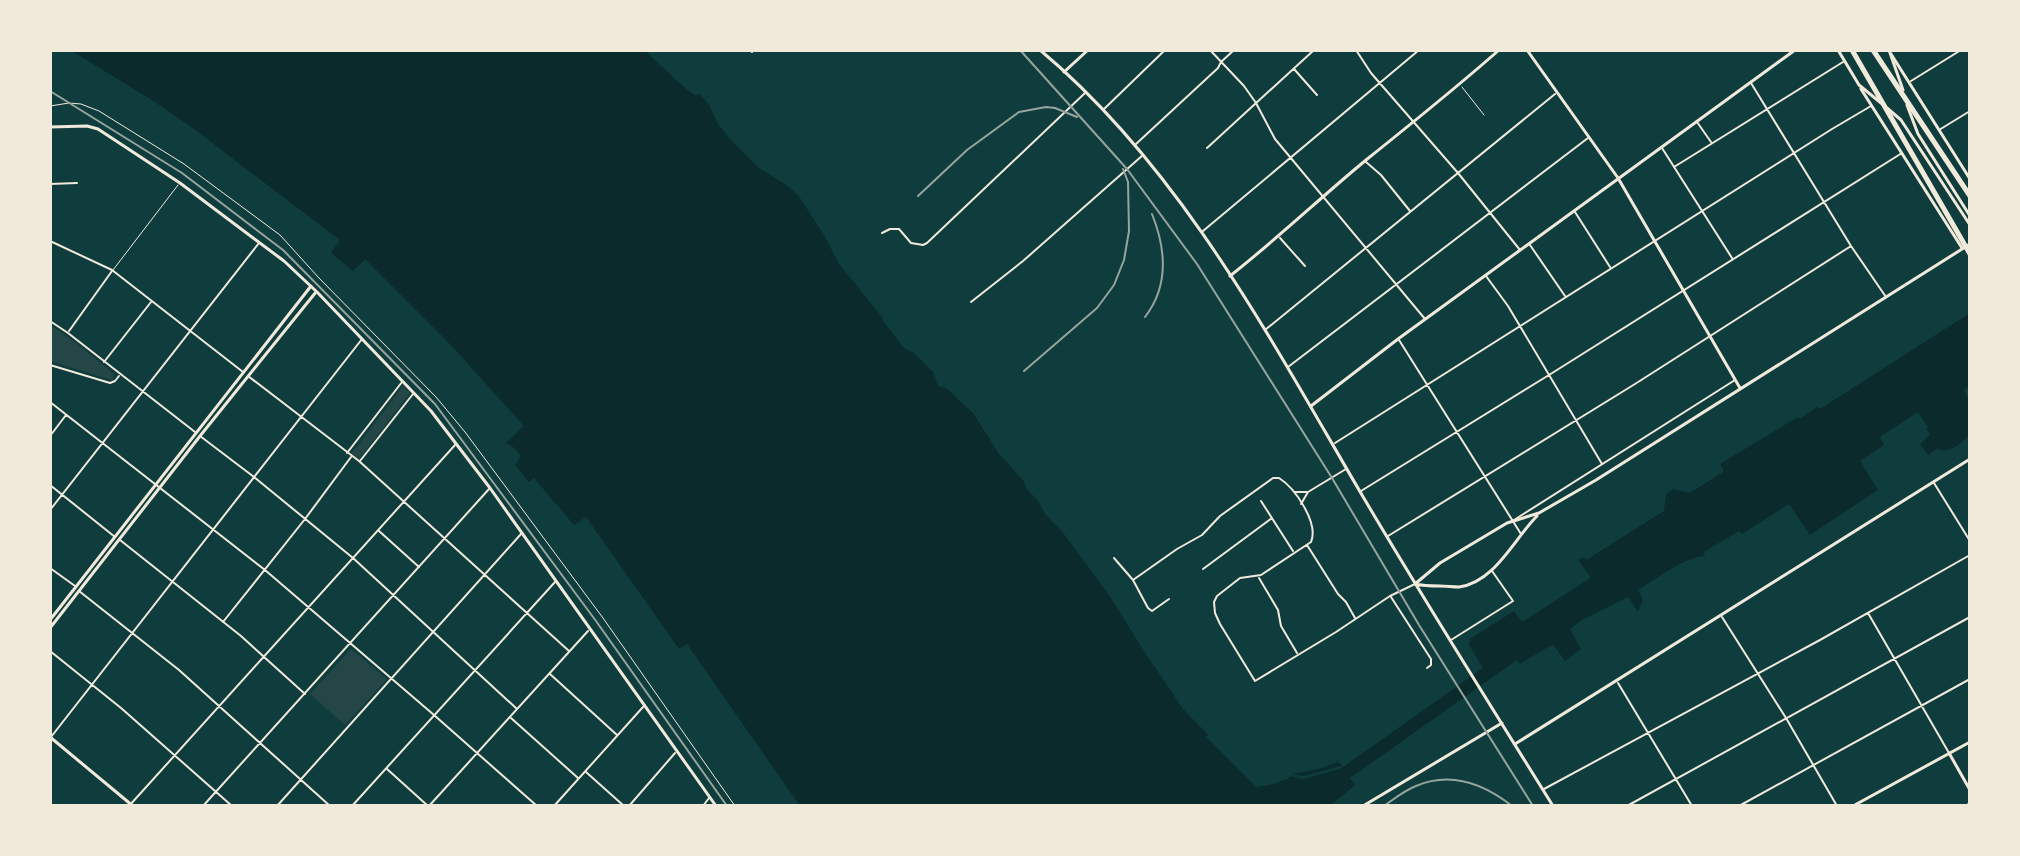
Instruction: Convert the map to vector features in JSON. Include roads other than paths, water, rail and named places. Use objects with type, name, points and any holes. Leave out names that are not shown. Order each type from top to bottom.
[{"type":"highway","points":[[1852,50],[1970,254]]},
{"type":"highway","points":[[1873,50],[1970,196]]},
{"type":"street","points":[[1040,50],[1135,145],[1202,232],[1553,806]]},
{"type":"street","points":[[1064,72],[1088,50]]},
{"type":"street","points":[[1102,111],[1165,50]]},
{"type":"street","points":[[1210,50],[1244,86],[1275,139],[1425,319]]},
{"type":"street","points":[[1135,145],[1234,50]]},
{"type":"street","points":[[1207,148],[1314,50]]},
{"type":"street","points":[[1356,50],[1380,83],[1521,250]]},
{"type":"street","points":[[1202,232],[1419,50]]},
{"type":"street","points":[[1230,276],[1499,50]]},
{"type":"street","points":[[1527,50],[1618,178],[1740,389]]},
{"type":"street","points":[[1311,406],[1425,319],[1795,50]]},
{"type":"street","points":[[1910,82],[1961,50]]},
{"type":"street","points":[[1839,51],[1963,249]]},
{"type":"street","points":[[1890,51],[1970,179]]},
{"type":"street","points":[[1890,51],[1918,134],[1970,216]]},
{"type":"street","points":[[1674,167],[1845,61]]},
{"type":"street","points":[[1294,69],[1317,95]]},
{"type":"street","points":[[1751,82],[1851,246],[1886,297]]},
{"type":"street","points":[[1859,85],[1901,120],[1970,225]]},
{"type":"street","points":[[882,233],[899,229],[911,243],[927,243],[1085,92]]},
{"type":"street","points":[[1264,330],[1558,92]]},
{"type":"street","points":[[1334,444],[1872,106]]},
{"type":"street","points":[[1938,131],[1970,111]]},
{"type":"street","points":[[1697,122],[1712,143]]},
{"type":"street","points":[[50,127],[95,128],[180,183],[260,242],[317,292],[431,411],[490,488],[716,806]]},
{"type":"street","points":[[1287,368],[1589,137]]},
{"type":"street","points":[[1661,147],[1733,259]]},
{"type":"street","points":[[1360,491],[1902,153]]},
{"type":"street","points":[[971,302],[1023,261],[1143,154]]},
{"type":"street","points":[[1366,161],[1411,212]]},
{"type":"street","points":[[50,184],[77,183]]},
{"type":"street","points":[[1575,211],[1611,268]]},
{"type":"street","points":[[1279,237],[1305,266]]},
{"type":"street","points":[[50,241],[112,270],[359,461],[569,651]]},
{"type":"street","points":[[50,510],[260,242]]},
{"type":"street","points":[[1529,244],[1566,297]]},
{"type":"street","points":[[1513,520],[1539,513],[1970,244]]},
{"type":"street","points":[[1387,537],[1851,246]]},
{"type":"street","points":[[68,333],[112,270]]},
{"type":"street","points":[[1486,275],[1602,464]]},
{"type":"street","points":[[50,620],[246,374],[311,286]]},
{"type":"street","points":[[246,374],[317,292]]},
{"type":"street","points":[[104,362],[152,301]]},
{"type":"street","points":[[50,321],[254,477],[353,558],[517,709]]},
{"type":"street","points":[[362,338],[50,737],[131,805],[455,445]]},
{"type":"street","points":[[1398,339],[1521,534]]},
{"type":"street","points":[[50,365],[110,383],[120,374]]},
{"type":"street","points":[[1133,580],[1202,535],[1220,516],[1273,478],[1279,478],[1294,492],[1311,522],[1314,530],[1311,542],[1258,576],[1240,578],[1217,596],[1214,604],[1220,624],[1255,681],[1390,596],[1415,584],[1440,563],[1735,380]]},
{"type":"street","points":[[347,453],[403,381]]},
{"type":"street","points":[[359,461],[414,393]]},
{"type":"street","points":[[50,402],[265,570],[537,806]]},
{"type":"street","points":[[50,436],[66,415]]},
{"type":"street","points":[[223,622],[352,456]]},
{"type":"street","points":[[1515,744],[1970,459]]},
{"type":"street","points":[[1301,504],[1308,492],[1347,468]]},
{"type":"street","points":[[1934,482],[1970,541]]},
{"type":"street","points":[[50,485],[223,622],[305,694]]},
{"type":"street","points":[[203,806],[490,488]]},
{"type":"street","points":[[1294,492],[1308,492]]},
{"type":"street","points":[[1261,501],[1293,552]]},
{"type":"street","points":[[1415,584],[1463,586],[1492,571],[1539,513]]},
{"type":"street","points":[[1203,569],[1272,518]]},
{"type":"street","points":[[378,531],[419,567]]},
{"type":"street","points":[[277,806],[521,534]]},
{"type":"street","points":[[1307,545],[1356,619]]},
{"type":"street","points":[[1543,790],[1970,555]]},
{"type":"street","points":[[1114,558],[1133,580],[1152,611],[1169,599]]},
{"type":"street","points":[[50,568],[179,670],[330,806]]},
{"type":"street","points":[[1450,640],[1513,601],[1492,571]]},
{"type":"street","points":[[1258,576],[1298,654]]},
{"type":"street","points":[[352,806],[555,582]]},
{"type":"street","points":[[50,628],[77,589]]},
{"type":"street","points":[[1390,596],[1431,659],[1431,665],[1427,668]]},
{"type":"street","points":[[1868,612],[1970,790]]},
{"type":"street","points":[[1722,616],[1837,806]]},
{"type":"street","points":[[1627,806],[1970,617]]},
{"type":"street","points":[[386,768],[428,806],[589,630]]},
{"type":"street","points":[[50,651],[121,708],[232,806]]},
{"type":"street","points":[[550,673],[618,735]]},
{"type":"street","points":[[1739,806],[1970,679]]},
{"type":"street","points":[[1617,682],[1692,806]]},
{"type":"street","points":[[554,806],[644,706]]},
{"type":"street","points":[[510,717],[579,779]]},
{"type":"street","points":[[1365,805],[1502,723]]},
{"type":"street","points":[[1853,806],[1970,742]]},
{"type":"street","points":[[629,806],[677,751]]},
{"type":"street","points":[[585,771],[624,806]]},
{"type":"street","points":[[703,806],[710,798]]},
{"type":"street","points":[[1965,806],[1970,803]]},
{"type":"lane","points":[[1460,85],[1484,115]]},
{"type":"lane","points":[[50,106],[81,104],[99,111],[184,164],[292,247],[436,397],[465,432],[596,609],[735,806]]},
{"type":"lane","points":[[112,270],[180,183]]},
{"type":"railway","points":[[1020,50],[1127,169],[1197,264],[1533,806]]},
{"type":"railway","points":[[50,91],[182,173],[283,250],[435,404],[596,621],[727,806]]},
{"type":"railway","points":[[918,196],[967,150],[1019,112],[1046,107],[1077,117]]},
{"type":"railway","points":[[1024,371],[1097,308],[1114,285],[1124,260],[1129,231],[1128,182],[1123,169]]},
{"type":"railway","points":[[1145,317],[1158,293],[1163,267],[1160,240],[1152,214]]},
{"type":"railway","points":[[1384,806],[1412,788],[1442,780],[1479,786],[1512,806]]}]
